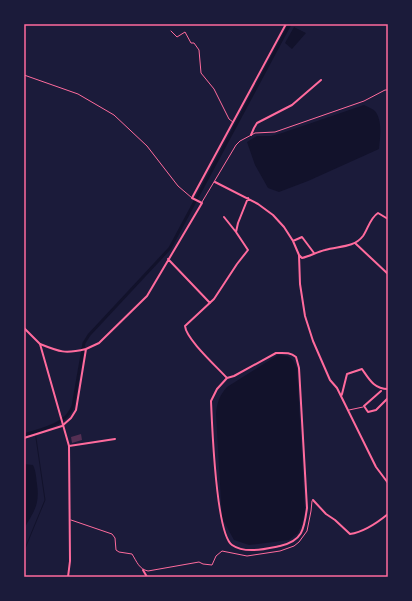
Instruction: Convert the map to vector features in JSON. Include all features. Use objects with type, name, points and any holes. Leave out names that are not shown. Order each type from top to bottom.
[{"type":"street","points":[[24,328],[40,344],[58,352],[70,353],[86,349],[99,343],[148,296],[168,259],[202,203],[192,198],[234,123],[286,24]]},
{"type":"street","points":[[251,135],[257,123],[292,105],[321,80]]},
{"type":"street","points":[[215,182],[258,204],[284,227],[293,241],[299,255],[300,284],[305,316],[311,335],[330,380],[337,388],[376,467],[388,483]]},
{"type":"street","points":[[236,232],[248,198]]},
{"type":"street","points":[[299,255],[302,258],[314,253],[355,243],[363,236],[374,215],[378,213],[388,218]]},
{"type":"street","points":[[224,217],[248,250],[214,299],[185,326],[186,331],[202,351],[227,378]]},
{"type":"street","points":[[293,241],[302,237],[314,253]]},
{"type":"street","points":[[355,243],[388,274]]},
{"type":"street","points":[[168,259],[210,303]]},
{"type":"street","points":[[40,344],[62,426],[69,446],[70,561],[68,577]]},
{"type":"street","points":[[24,438],[62,426],[71,418],[76,410],[86,349]]},
{"type":"street","points":[[284,352],[293,354],[296,357],[299,368],[307,508],[304,527],[298,539],[287,544],[260,550],[240,549],[230,544],[224,532],[219,499],[210,401],[217,388],[227,378],[234,376],[276,353],[284,352]]},
{"type":"street","points":[[341,396],[347,374],[362,369],[373,385],[382,389],[388,389]]},
{"type":"street","points":[[381,391],[364,406],[368,412],[373,411],[388,398]]},
{"type":"street","points":[[69,446],[115,439]]},
{"type":"street","points":[[313,500],[326,514],[350,534],[364,530],[388,514]]},
{"type":"street","points":[[143,570],[147,577]]},
{"type":"lane","points":[[172,31],[177,37],[185,32],[191,43],[194,43],[198,50],[201,73],[214,89],[229,119],[234,123]]},
{"type":"lane","points":[[24,75],[78,94],[119,118],[147,146],[178,186],[192,198]]},
{"type":"lane","points":[[202,203],[240,141],[255,133],[276,132],[364,101],[385,90],[388,90]]},
{"type":"lane","points":[[348,411],[364,406]]},
{"type":"lane","points":[[70,520],[112,534],[115,538],[116,550],[119,552],[132,554],[138,566],[143,570],[153,571],[199,562],[212,565],[216,556],[222,551],[247,556],[287,549],[299,542],[307,531],[313,500]]},
{"type":"shaded area","points":[[294,27],[306,33],[292,49],[285,43]]},
{"type":"shaded area","points":[[364,105],[375,111],[378,115],[380,130],[379,149],[308,181],[279,192],[268,188],[255,165],[247,142],[257,136],[271,136],[282,133]]},
{"type":"shaded area","points":[[278,355],[285,356],[293,360],[297,369],[305,511],[298,533],[289,540],[249,545],[234,540],[222,518],[216,410],[220,397],[227,387]]},
{"type":"shaded area","points":[[24,464],[33,465],[36,474],[38,497],[35,508],[24,529]]},
{"type":"building","points":[[81,434],[82,440],[72,443],[71,437]]},
{"type":"waterway","points":[[24,435],[53,425],[65,418],[70,412],[73,406],[84,343],[89,335],[170,248],[290,24]]},
{"type":"waterway","points":[[24,551],[45,500],[35,431]]}]
